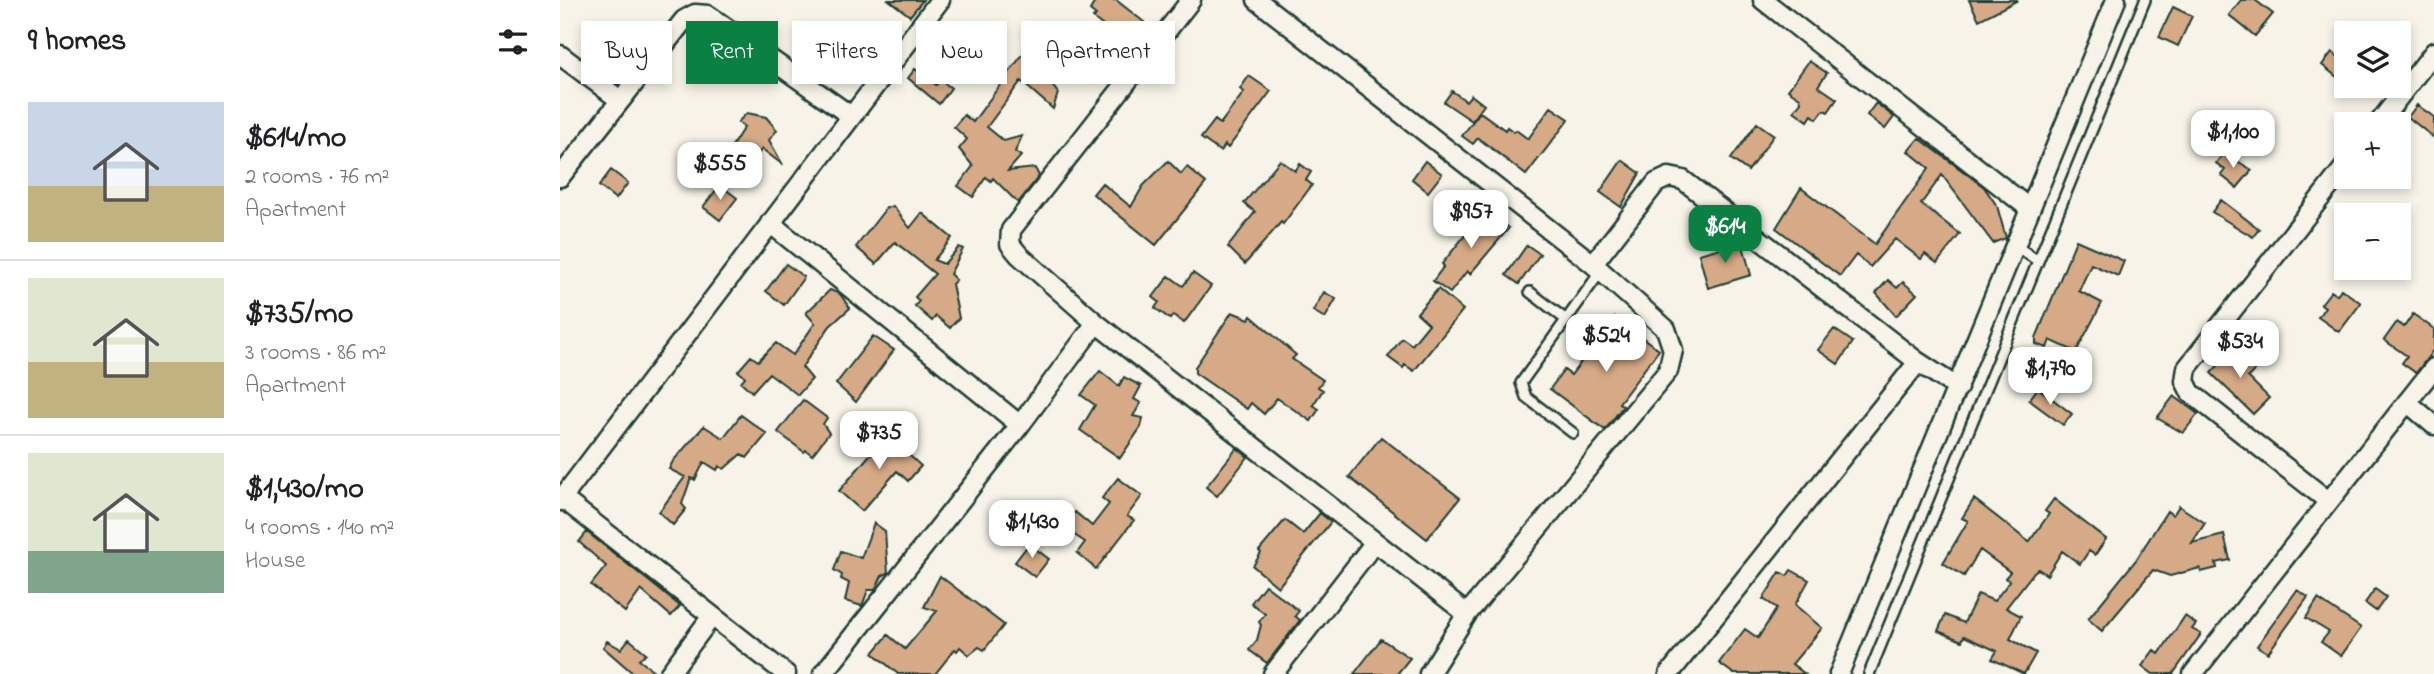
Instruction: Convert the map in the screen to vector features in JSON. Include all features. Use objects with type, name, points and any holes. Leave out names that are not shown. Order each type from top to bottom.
[{"type":"street","points":[[786,674],[561,500],[940,0]]},
{"type":"street","points":[[1191,0],[1011,230],[1010,244],[1096,323],[1467,614]]},
{"type":"street","points":[[1257,0],[1597,267],[1665,329],[1673,350],[1668,371],[1467,614],[1429,674]]},
{"type":"street","points":[[1763,0],[2031,209]]},
{"type":"street","points":[[1839,674],[2116,0]]},
{"type":"street","points":[[560,177],[684,20],[695,13],[708,15],[851,116]]},
{"type":"street","points":[[2387,112],[2434,52]]},
{"type":"street","points":[[560,55],[620,100]]},
{"type":"street","points":[[1597,267],[1656,183],[1668,177],[1683,180],[1918,362],[1958,388]]},
{"type":"street","points":[[2327,500],[2192,393],[2185,381],[2187,368],[2334,181]]},
{"type":"street","points":[[770,223],[1020,425]]},
{"type":"street","points":[[823,674],[1020,425],[1096,323]]},
{"type":"street","points":[[1670,674],[1918,362]]},
{"type":"street","points":[[2193,674],[2327,500],[2434,368]]},
{"type":"street","points":[[2407,402],[2434,425]]},
{"type":"street","points":[[1273,674],[1375,542]]},
{"type":"street","points":[[669,674],[712,616]]},
{"type":"lane","points":[[1869,674],[2145,0]]},
{"type":"lane","points":[[2016,246],[2038,261]]},
{"type":"lane","points":[[1573,433],[1526,397],[1521,383],[1597,267]]},
{"type":"lane","points":[[1530,292],[1565,319]]},
{"type":"building","points":[[889,0],[923,0],[910,16]]},
{"type":"building","points":[[1096,0],[1116,0],[1143,21],[1097,21],[1093,18],[1096,15],[1090,10]]},
{"type":"building","points":[[1969,0],[2018,0],[1979,20]]},
{"type":"building","points":[[2241,0],[2255,0],[2273,14],[2255,36],[2229,15]]},
{"type":"building","points":[[2173,7],[2192,16],[2178,46],[2159,37]]},
{"type":"building","points":[[2332,52],[2334,54],[2334,75],[2322,65]]},
{"type":"building","points":[[1021,56],[1021,81],[987,127],[1004,141],[1022,136],[1015,152],[1021,156],[1008,171],[1035,168],[1039,176],[1018,203],[993,178],[991,181],[986,177],[973,197],[958,186],[973,166],[959,149],[967,139],[954,127],[964,115],[973,122],[1001,84],[1007,84],[1007,76]]},
{"type":"building","points":[[1809,61],[1827,73],[1818,86],[1837,99],[1828,112],[1824,110],[1817,119],[1812,115],[1808,121],[1794,111],[1801,102],[1800,98],[1788,90]]},
{"type":"building","points":[[915,69],[916,84],[946,84],[951,88],[939,104],[908,78]]},
{"type":"building","points":[[1249,76],[1271,91],[1228,148],[1225,145],[1221,152],[1201,138],[1215,120],[1220,124],[1244,92],[1240,89]]},
{"type":"building","points":[[1024,84],[1053,84],[1058,93],[1053,109]]},
{"type":"building","points":[[1452,91],[1466,101],[1471,95],[1484,105],[1472,121],[1444,102]]},
{"type":"building","points":[[1876,103],[1894,117],[1885,129],[1867,115]]},
{"type":"building","points":[[2417,105],[2434,117],[2434,138],[2411,119],[2411,113]]},
{"type":"building","points":[[1551,107],[1569,119],[1526,175],[1478,138],[1473,144],[1462,136],[1480,112],[1505,130],[1507,127],[1514,132],[1516,130],[1528,139]]},
{"type":"building","points":[[747,113],[766,117],[777,130],[769,140],[783,165],[762,149],[754,160],[732,146],[744,127],[738,122]]},
{"type":"building","points":[[1757,123],[1774,135],[1748,171],[1731,159]]},
{"type":"building","points":[[1919,138],[1984,187],[1997,206],[2006,238],[1993,243],[1942,175],[1921,204],[1960,234],[1937,263],[1925,254],[1921,259],[1895,239],[1870,267],[1856,255],[1840,276],[1776,228],[1801,188],[1875,244],[1929,168],[1908,151]]},
{"type":"building","points":[[2224,153],[2252,170],[2237,188],[2221,175],[2225,170],[2216,163]]},
{"type":"building","points":[[1280,160],[1295,171],[1300,164],[1311,172],[1306,180],[1312,185],[1283,224],[1281,222],[1245,264],[1228,247],[1255,212],[1244,203]]},
{"type":"building","points":[[1622,160],[1640,173],[1621,207],[1600,192]]},
{"type":"building","points":[[1168,161],[1181,174],[1187,167],[1206,183],[1156,245],[1093,194],[1102,183],[1131,207],[1143,186]]},
{"type":"building","points":[[1425,161],[1442,174],[1428,192],[1412,179]]},
{"type":"building","points":[[611,170],[628,183],[616,199],[599,186]]},
{"type":"building","points":[[720,185],[737,198],[720,220],[703,207]]},
{"type":"building","points":[[2221,200],[2259,229],[2253,237],[2212,212]]},
{"type":"building","points":[[893,206],[910,228],[922,213],[952,238],[934,260],[944,264],[959,247],[963,249],[950,274],[956,280],[952,284],[959,318],[950,328],[936,316],[932,321],[915,306],[919,301],[915,297],[935,274],[895,242],[876,264],[856,247],[886,208]]},
{"type":"building","points":[[1486,209],[1509,228],[1470,274],[1467,271],[1450,293],[1433,281],[1444,266],[1442,264]]},
{"type":"building","points":[[2076,240],[2124,261],[2118,276],[2091,264],[2079,291],[2102,303],[2076,352],[2050,340],[2047,348],[2036,344],[2036,338]]},
{"type":"building","points":[[1742,242],[1751,275],[1708,288],[1699,254]]},
{"type":"building","points":[[1527,245],[1540,254],[1519,284],[1506,275]]},
{"type":"building","points":[[786,264],[804,277],[784,305],[766,291]]},
{"type":"building","points":[[1193,273],[1211,286],[1184,323],[1173,315],[1170,319],[1155,308],[1159,302],[1153,297],[1169,276],[1183,286]]},
{"type":"building","points":[[1888,280],[1897,288],[1903,282],[1917,294],[1896,316],[1876,293]]},
{"type":"building","points":[[1438,289],[1463,310],[1414,371],[1405,365],[1403,368],[1388,357],[1402,338],[1412,345],[1429,324],[1417,313]]},
{"type":"building","points":[[2341,289],[2361,303],[2339,332],[2318,317],[2325,307],[2321,304],[2331,291],[2337,295]]},
{"type":"building","points":[[830,290],[840,294],[850,308],[830,326],[802,367],[812,379],[798,395],[769,373],[752,392],[741,382],[745,377],[738,371],[751,356],[758,361],[776,343],[793,355],[815,323],[806,313]]},
{"type":"building","points":[[1324,292],[1336,299],[1325,318],[1313,311]]},
{"type":"building","points":[[1232,312],[1249,319],[1251,316],[1296,355],[1292,359],[1323,380],[1318,387],[1323,390],[1313,405],[1319,409],[1311,421],[1277,398],[1264,414],[1251,403],[1247,409],[1195,373],[1195,367]]},
{"type":"building","points":[[2413,314],[2434,329],[2434,349],[2416,373],[2402,363],[2407,356],[2384,340],[2397,322],[2404,327]]},
{"type":"building","points":[[1615,317],[1659,350],[1619,403],[1623,406],[1605,430],[1550,389],[1564,370],[1571,375]]},
{"type":"building","points":[[1834,329],[1853,342],[1838,364],[1818,350]]},
{"type":"building","points":[[873,336],[894,350],[856,402],[836,384]]},
{"type":"building","points":[[2236,347],[2257,368],[2248,377],[2269,398],[2253,414],[2211,373]]},
{"type":"building","points":[[1100,371],[1119,386],[1124,377],[1141,386],[1134,399],[1141,403],[1133,416],[1143,418],[1141,427],[1120,458],[1080,430],[1095,405],[1081,395]]},
{"type":"building","points":[[2038,388],[2072,414],[2063,425],[2029,400]]},
{"type":"building","points":[[2174,396],[2198,414],[2183,433],[2157,418]]},
{"type":"building","points":[[803,400],[827,418],[823,424],[829,433],[812,455],[778,432]]},
{"type":"building","points":[[741,415],[767,434],[747,458],[741,454],[724,469],[719,466],[717,470],[704,462],[695,480],[691,478],[682,504],[686,509],[673,525],[659,512],[685,477],[669,469],[673,461],[704,426],[723,438]]},
{"type":"building","points":[[891,430],[903,440],[898,445],[921,466],[908,481],[897,471],[862,511],[839,491]]},
{"type":"building","points":[[1381,437],[1460,498],[1427,539],[1349,477]]},
{"type":"building","points":[[1237,448],[1248,457],[1217,496],[1206,487]]},
{"type":"building","points":[[1118,478],[1142,496],[1127,516],[1134,520],[1096,569],[1077,553],[1085,542],[1062,527],[1075,512],[1092,526],[1109,504],[1102,498]]},
{"type":"building","points":[[1974,499],[2029,542],[2049,514],[2045,511],[2054,499],[2106,539],[2095,555],[2089,551],[2080,564],[2062,551],[2047,575],[2038,569],[2034,572],[2006,608],[2021,616],[2010,639],[2036,653],[2024,674],[1992,659],[1997,651],[1964,636],[1962,641],[1938,631],[1945,615],[1964,623],[1978,594],[1994,601],[2010,581],[2005,578],[2010,572],[1980,550],[1964,576],[1943,563],[1968,521],[1962,518]]},
{"type":"building","points":[[1050,502],[1065,514],[1047,537],[1032,526]]},
{"type":"building","points":[[2179,506],[2205,523],[2192,543],[2224,535],[2230,560],[2216,563],[2217,568],[2201,572],[2200,568],[2170,576],[2153,570],[2102,631],[2088,619],[2136,560],[2167,511],[2173,515]]},
{"type":"building","points":[[1320,513],[1331,522],[1278,587],[1253,566],[1261,553],[1259,551],[1285,520],[1303,534]]},
{"type":"building","points":[[874,523],[885,531],[888,573],[882,576],[875,590],[868,590],[862,606],[845,601],[849,583],[841,579],[842,575],[834,570],[841,551],[861,558]]},
{"type":"building","points":[[587,532],[680,606],[671,616],[641,590],[625,612],[591,585],[606,566],[579,542]]},
{"type":"building","points":[[1029,544],[1049,559],[1035,577],[1015,562]]},
{"type":"building","points":[[1791,570],[1809,580],[1795,605],[1822,628],[1792,664],[1805,674],[1734,674],[1719,663],[1745,629],[1758,638],[1777,608],[1763,599],[1780,572],[1787,576]]},
{"type":"building","points":[[940,576],[1004,625],[984,650],[979,647],[969,655],[960,647],[957,651],[955,649],[935,674],[898,674],[873,653],[888,635],[905,649],[937,611],[924,607]]},
{"type":"building","points":[[1265,585],[1299,611],[1295,616],[1300,620],[1267,663],[1249,650],[1257,640],[1261,625],[1259,622],[1265,614],[1251,603]]},
{"type":"building","points":[[2375,589],[2386,597],[2376,611],[2365,603]]},
{"type":"building","points":[[2297,590],[2308,597],[2268,653],[2257,646]]},
{"type":"building","points":[[2318,599],[2361,628],[2341,656],[2321,642],[2329,632],[2306,618]]},
{"type":"building","points":[[2185,616],[2196,624],[2192,629],[2201,634],[2173,674],[2153,674],[2142,666],[2154,650],[2159,654]]},
{"type":"building","points":[[629,639],[646,653],[639,660],[658,674],[634,674],[603,647],[607,641],[621,649]]},
{"type":"building","points":[[1381,639],[1410,658],[1397,674],[1354,674]]}]
